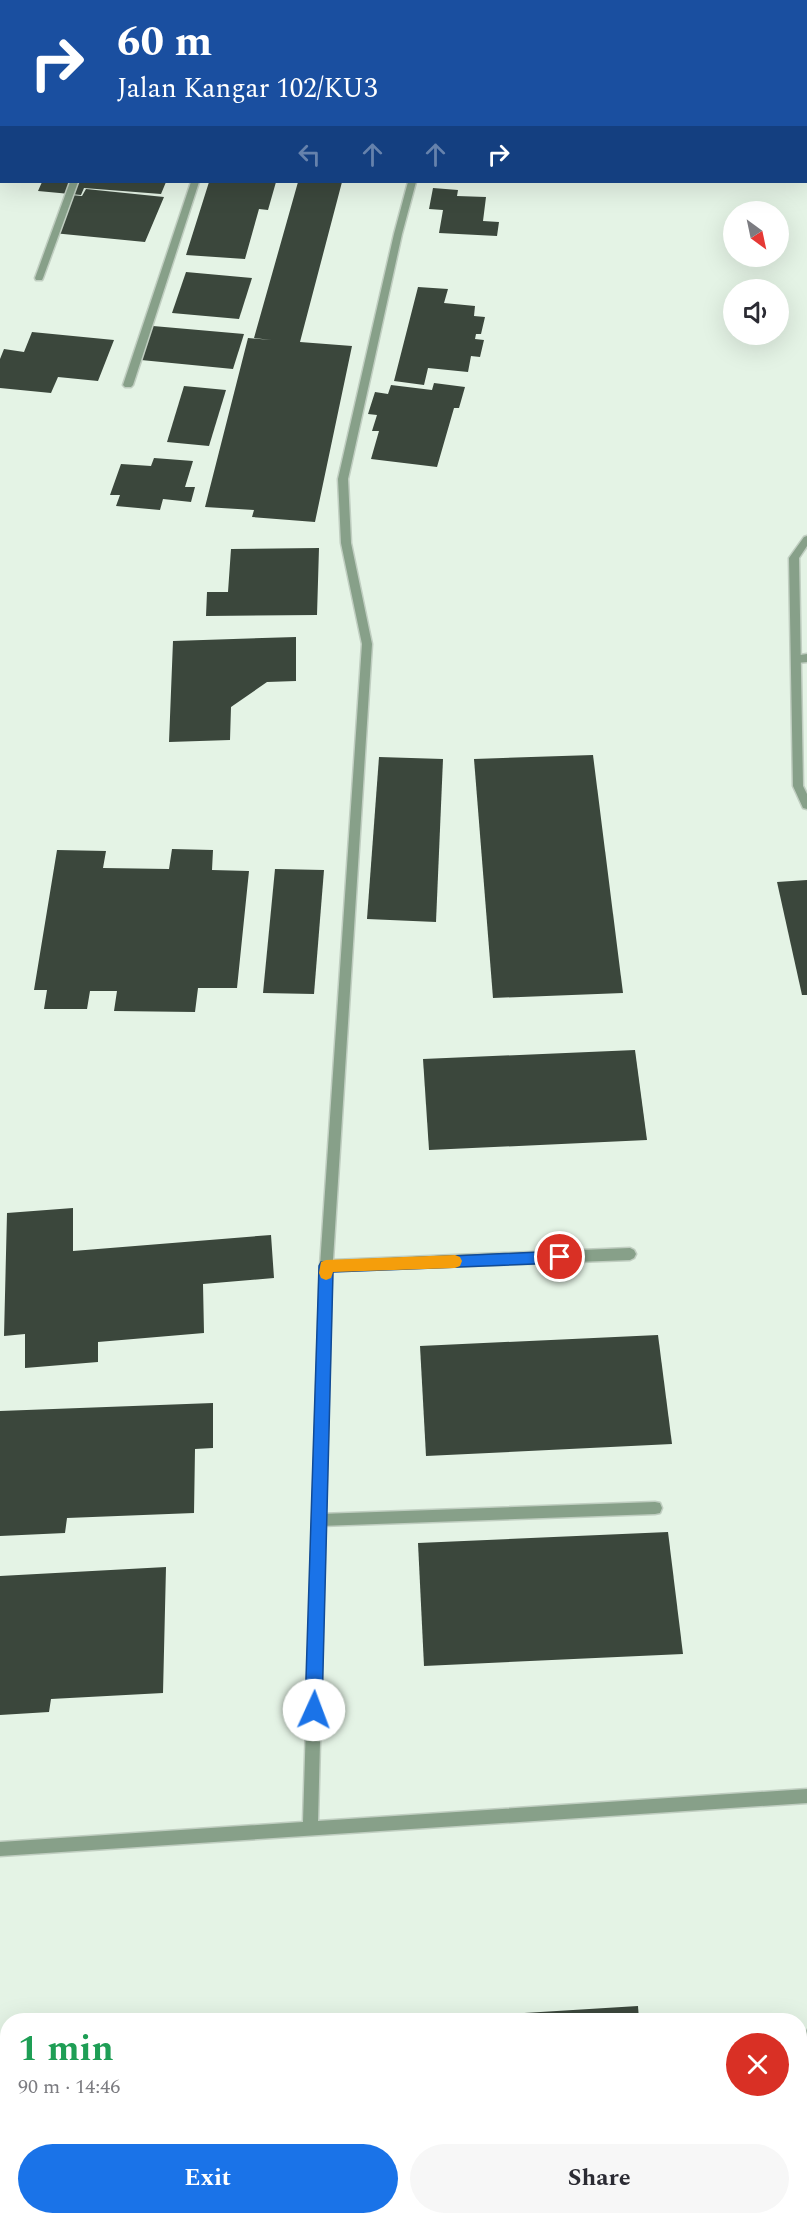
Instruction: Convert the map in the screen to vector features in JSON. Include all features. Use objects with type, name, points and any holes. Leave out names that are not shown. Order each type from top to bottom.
[{"type":"street","points":[[39,278],[74,183]]},
{"type":"street","points":[[128,385],[195,183]]},
{"type":"street","points":[[310,1828],[326,1266],[367,644],[346,543],[343,479],[398,234],[412,183]]},
{"type":"street","points":[[807,539],[794,558],[802,658],[798,786],[807,805]]},
{"type":"street","points":[[326,1266],[630,1254]]},
{"type":"street","points":[[320,1520],[655,1508]]},
{"type":"street","points":[[0,1849],[807,1796]]},
{"type":"building","points":[[42,183],[166,183],[161,194],[84,188],[81,195],[38,191]]},
{"type":"building","points":[[209,183],[276,183],[268,210],[259,209],[245,259],[186,255]]},
{"type":"building","points":[[298,183],[342,183],[300,342],[352,346],[315,522],[252,517],[254,510],[205,507],[248,338],[271,340],[254,338]]},
{"type":"building","points":[[433,188],[458,190],[457,196],[486,197],[483,221],[499,222],[497,236],[439,233],[443,210],[429,209]]},
{"type":"building","points":[[86,189],[164,197],[145,242],[53,233],[71,195],[82,196]]},
{"type":"building","points":[[186,272],[252,278],[239,319],[172,313]]},
{"type":"building","points":[[418,287],[448,289],[444,303],[475,306],[474,316],[485,317],[481,334],[476,334],[475,339],[484,340],[480,357],[471,356],[468,372],[428,368],[424,385],[394,381]]},
{"type":"building","points":[[153,326],[244,334],[233,369],[141,360]]},
{"type":"building","points":[[32,332],[114,340],[98,381],[58,377],[51,393],[0,388],[0,359],[4,349],[24,352]]},
{"type":"building","points":[[434,383],[465,387],[459,408],[454,408],[437,467],[371,459],[379,431],[372,431],[377,415],[368,414],[375,392],[388,394],[391,385],[432,390]]},
{"type":"building","points":[[184,386],[226,390],[209,446],[167,442]]},
{"type":"building","points":[[154,458],[193,461],[185,487],[195,487],[191,502],[163,499],[160,510],[116,506],[120,495],[110,495],[121,464],[151,466]]},
{"type":"building","points":[[319,548],[317,615],[206,616],[207,592],[228,592],[231,549]]},
{"type":"building","points":[[296,637],[296,681],[267,682],[231,707],[230,740],[169,742],[173,641]]},
{"type":"building","points":[[593,755],[623,993],[493,998],[474,759]]},
{"type":"building","points":[[379,757],[443,759],[436,922],[367,919]]},
{"type":"building","points":[[172,849],[213,850],[212,870],[249,871],[237,988],[198,988],[195,1012],[114,1011],[117,991],[90,991],[87,1009],[44,1009],[47,990],[34,990],[57,850],[106,851],[103,868],[169,869]]},
{"type":"building","points":[[275,869],[324,870],[314,994],[263,993]]},
{"type":"building","points":[[807,880],[807,995],[802,995],[777,882]]},
{"type":"building","points":[[635,1050],[647,1140],[429,1150],[423,1059]]},
{"type":"building","points":[[73,1208],[73,1251],[271,1235],[274,1278],[203,1284],[204,1333],[98,1342],[98,1362],[25,1368],[25,1334],[4,1336],[7,1213]]},
{"type":"building","points":[[658,1335],[672,1444],[426,1456],[420,1346]]},
{"type":"building","points":[[213,1403],[213,1448],[195,1449],[194,1513],[67,1518],[65,1533],[0,1536],[0,1411]]},
{"type":"building","points":[[668,1532],[683,1654],[424,1666],[418,1543]]},
{"type":"building","points":[[166,1567],[163,1693],[51,1699],[49,1712],[0,1715],[0,1576]]},
{"type":"building","points":[[638,2006],[638,2013],[523,2013]]},
{"type":"slow traffic","points":[[326,1273],[326,1266],[455,1261]]},
{"type":"route","points":[[314,1710],[326,1266],[560,1257]]}]
